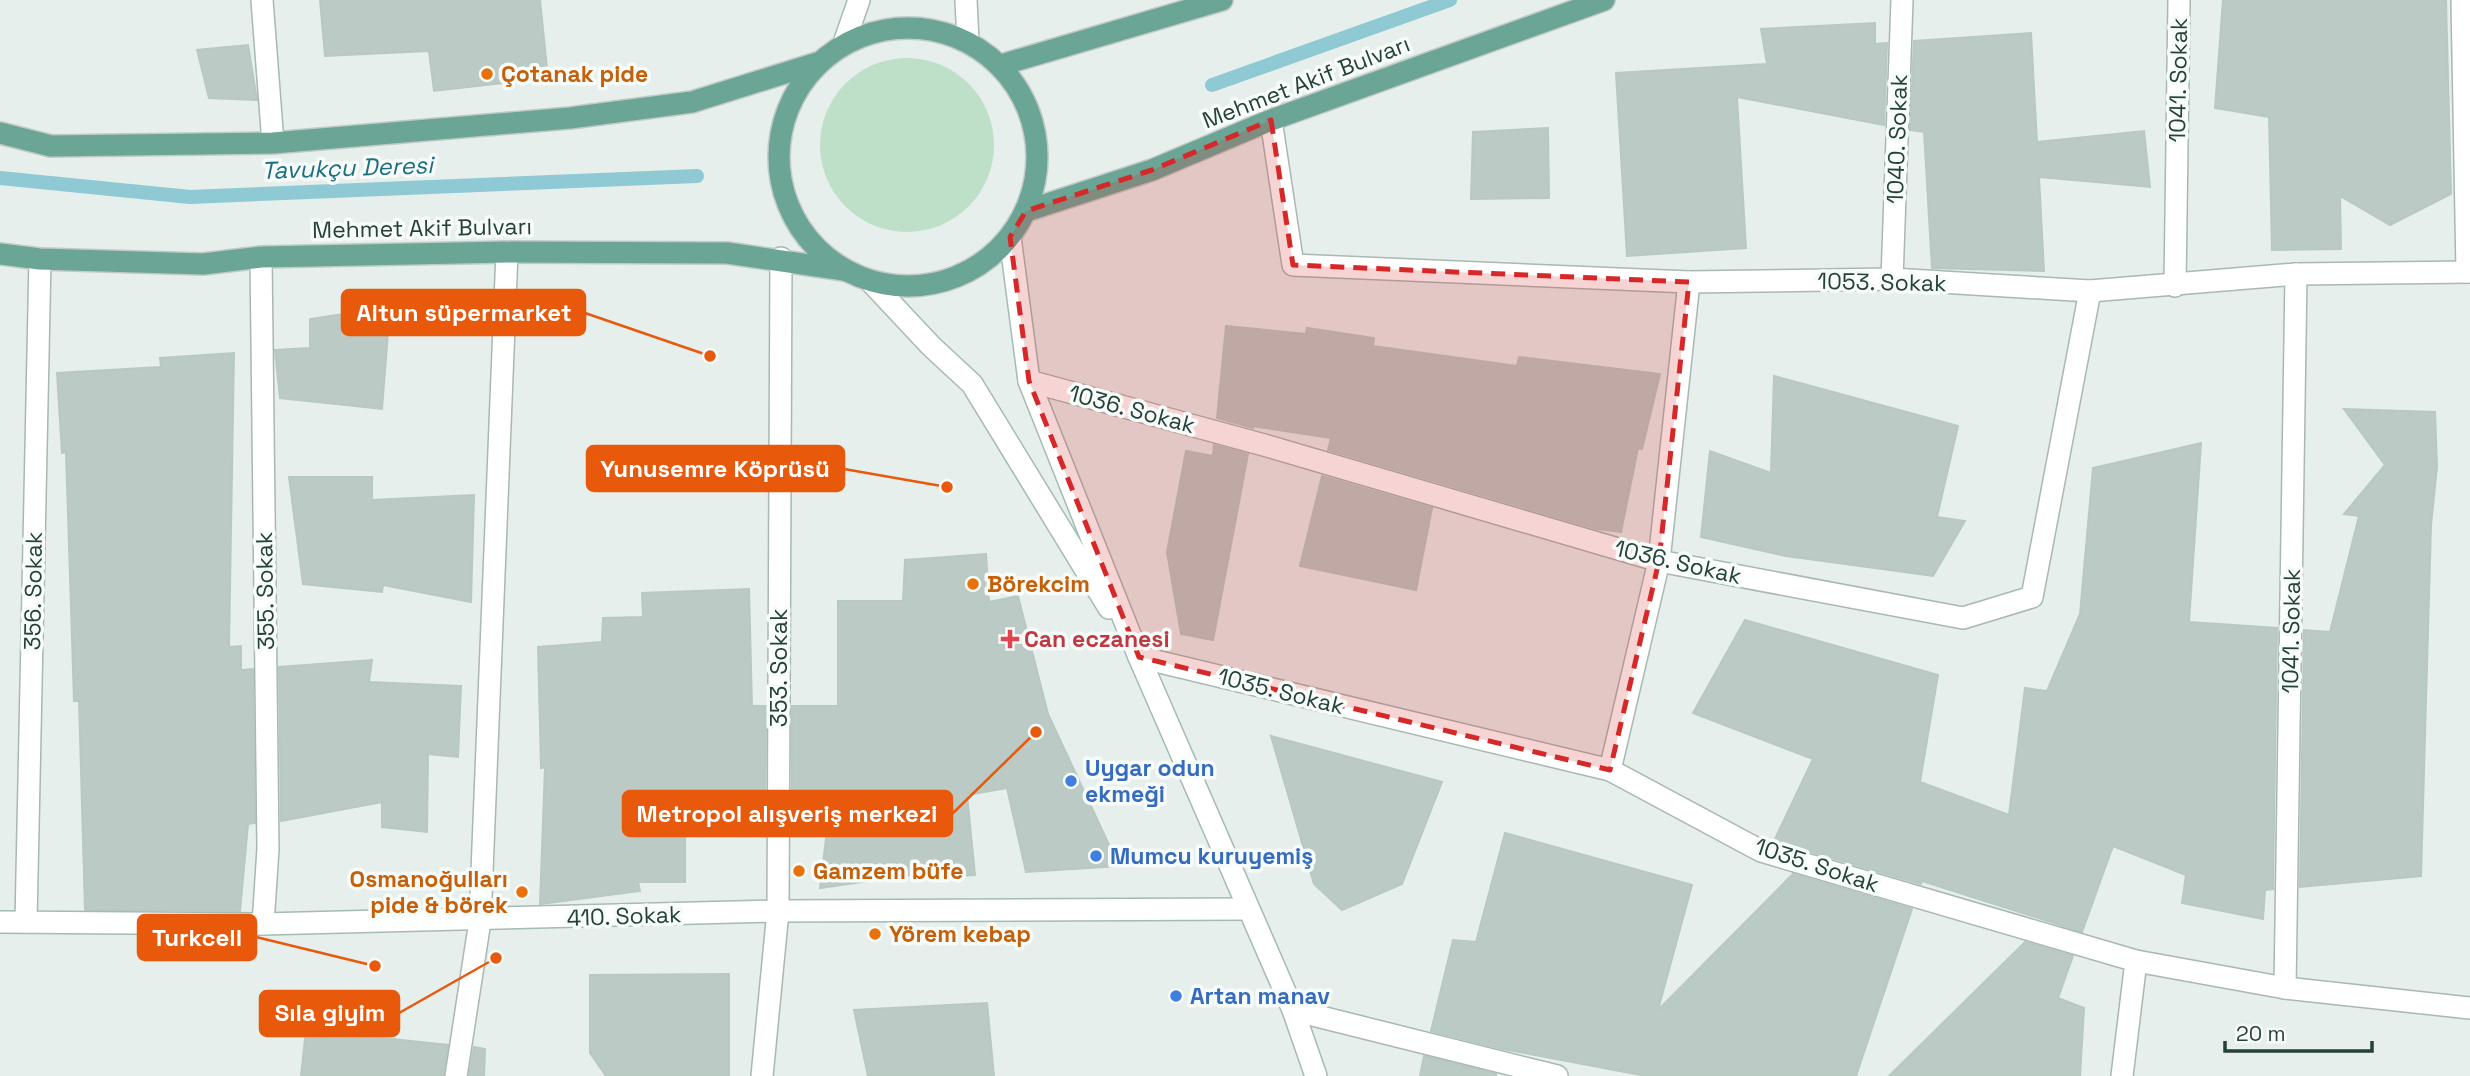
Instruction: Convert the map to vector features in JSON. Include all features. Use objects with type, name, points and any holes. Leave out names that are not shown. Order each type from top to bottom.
[{"type":"main road","points":[[1001,65],[1222,0]]},
{"type":"main road","name":"Mehmet Akif Bulvarı","points":[[1026,211],[1152,170],[1271,120],[1604,0]]},
{"type":"main road","points":[[927,27],[968,41],[1001,65],[1024,97],[1036,134],[1037,173],[1026,211],[1010,237],[982,264],[947,281],[909,287],[871,282],[844,270],[812,245],[790,212],[779,173],[780,133],[793,95],[817,63],[844,43],[884,28],[927,27]]},
{"type":"main road","points":[[0,132],[51,146],[273,143],[570,118],[692,102],[817,63]]},
{"type":"main road","name":"Mehmet Akif Bulvarı","points":[[0,254],[40,260],[203,264],[261,257],[508,252],[727,253],[781,258],[844,270]]},
{"type":"street","points":[[262,0],[273,143]]},
{"type":"street","points":[[844,43],[859,0]]},
{"type":"street","points":[[966,0],[968,41]]},
{"type":"street","name":"1040. Sokak","points":[[1892,279],[1902,0]]},
{"type":"street","name":"1041. Sokak","points":[[2175,286],[2179,0]]},
{"type":"street","points":[[2462,0],[2469,272]]},
{"type":"street","name":"1053. Sokak","points":[[1271,120],[1293,265],[1689,282],[1892,279],[2090,291],[2296,274],[2469,272]]},
{"type":"street","points":[[1010,237],[1029,381],[1139,657],[1293,1010],[1316,1076]]},
{"type":"street","points":[[456,1076],[480,921],[508,252]]},
{"type":"street","name":"355. Sokak","points":[[261,257],[268,849],[263,924]]},
{"type":"street","name":"353. Sokak","points":[[762,1076],[778,911],[781,258]]},
{"type":"street","name":"356. Sokak","points":[[26,922],[40,260]]},
{"type":"street","name":"1041. Sokak","points":[[2285,988],[2296,274]]},
{"type":"street","points":[[871,282],[931,346],[972,383],[1139,657]]},
{"type":"street","points":[[1610,770],[1659,561],[1689,282]]},
{"type":"street","name":"1036. Sokak","points":[[1029,381],[1264,445],[1659,561],[1963,618],[2032,597],[2090,291]]},
{"type":"street","name":"1035. Sokak","points":[[1139,657],[1610,770],[1761,851],[2136,961],[2285,988],[2470,1008]]},
{"type":"street","name":"410. Sokak","points":[[0,922],[263,924],[480,921],[778,911],[1248,909]]},
{"type":"street","points":[[2122,1076],[2136,961]]},
{"type":"street","points":[[1293,1010],[1557,1076]]},
{"type":"highlighted area","points":[[1271,120],[1293,265],[1689,282],[1659,561],[1610,770],[1139,657],[1029,381],[1010,237],[1026,211],[1152,170]]},
{"type":"green space","points":[[907,58],[940,65],[968,84],[987,112],[994,145],[987,178],[968,206],[940,225],[907,232],[874,225],[846,206],[827,178],[820,145],[827,112],[846,84],[874,65]]},
{"type":"building","points":[[320,0],[540,0],[548,78],[434,91],[429,51],[325,56]]},
{"type":"building","points":[[2223,0],[2446,0],[2451,194],[2390,225],[2340,196],[2341,249],[2272,250],[2269,117],[2215,108]]},
{"type":"building","points":[[1875,23],[1875,44],[1887,43],[1884,125],[1737,97],[1746,248],[1627,256],[1616,73],[1767,64],[1761,29]]},
{"type":"building","points":[[2031,33],[2037,142],[2144,131],[2150,187],[2039,177],[2044,271],[1932,268],[1924,132],[1910,130],[1914,41]]},
{"type":"building","points":[[248,45],[257,100],[209,98],[197,50]]},
{"type":"building","points":[[1548,128],[1549,198],[1471,199],[1473,132]]},
{"type":"building","points":[[390,307],[382,409],[280,398],[275,350],[310,348],[310,319]]},
{"type":"building","points":[[1226,326],[1306,334],[1307,328],[1374,338],[1373,346],[1517,366],[1519,357],[1660,374],[1642,449],[1638,448],[1621,532],[1597,529],[1328,450],[1331,438],[1253,428],[1217,418]]},
{"type":"building","points":[[234,353],[229,647],[241,646],[241,670],[253,669],[255,823],[248,824],[240,911],[85,910],[79,701],[74,701],[66,452],[62,453],[57,373],[161,367],[160,358]]},
{"type":"building","points":[[1774,376],[1958,426],[1937,517],[1965,521],[1933,576],[1786,556],[1701,537],[1710,451],[1771,473]]},
{"type":"building","points":[[2344,409],[2435,412],[2437,467],[2431,525],[2421,876],[2300,887],[2304,630],[2330,632],[2359,516],[2344,514],[2385,465]]},
{"type":"building","points":[[2201,443],[2189,622],[2277,628],[2273,889],[2265,890],[2263,919],[2182,903],[2186,875],[2113,846],[2082,932],[1922,881],[1921,884],[1774,841],[1813,759],[1693,713],[1745,620],[1938,675],[1920,782],[2009,815],[2025,688],[2047,691],[2080,614],[2093,468]]},
{"type":"building","points":[[1214,445],[1248,454],[1213,640],[1181,634],[1167,552],[1186,451],[1213,456]]},
{"type":"building","points":[[1322,476],[1432,508],[1416,590],[1300,566]]},
{"type":"building","points":[[289,477],[372,477],[372,500],[474,495],[471,602],[383,585],[382,592],[303,584]]},
{"type":"building","points":[[986,554],[989,602],[1018,596],[1048,714],[1119,866],[1026,872],[1007,788],[967,795],[975,875],[918,878],[918,874],[820,888],[828,822],[792,821],[792,706],[838,706],[838,601],[903,601],[905,560]]},
{"type":"building","points":[[749,589],[752,706],[766,706],[765,821],[685,820],[685,882],[638,882],[640,891],[540,904],[545,767],[541,768],[538,647],[602,642],[603,618],[643,617],[642,593]]},
{"type":"building","points":[[372,660],[369,682],[461,686],[458,757],[428,754],[427,832],[382,827],[382,802],[281,821],[279,667]]},
{"type":"building","points":[[1271,736],[1442,782],[1402,884],[1342,910],[1314,884]]},
{"type":"building","points":[[1505,833],[1692,885],[1658,1010],[1793,874],[1912,909],[1856,1076],[1646,1076],[1503,1049],[1431,1031],[1453,940],[1476,942]]},
{"type":"building","points":[[2025,942],[2073,956],[2058,998],[2084,1008],[2080,1076],[1889,1076]]},
{"type":"building","points":[[729,974],[729,1076],[606,1076],[590,1053],[590,975]]},
{"type":"building","points":[[987,1003],[994,1076],[868,1076],[854,1010]]},
{"type":"building","points":[[306,1030],[448,1045],[443,1076],[301,1076]]},
{"type":"building","points":[[474,1047],[485,1049],[484,1076],[469,1076]]},
{"type":"building","points":[[1424,1056],[1496,1074],[1496,1076],[1420,1076]]},
{"type":"waterway","name":"Tavukçu Deresi","points":[[1212,85],[1450,0]]},
{"type":"waterway","name":"Tavukçu Deresi","points":[[0,178],[190,197],[697,176]]},
{"type":"place","name":"Çotanak pide","points":[[487,74]]},
{"type":"place","name":"Altun süpermarket","points":[[710,356]]},
{"type":"place","name":"Yunusemre Köprüsü","points":[[947,487]]},
{"type":"place","name":"Börekcim","points":[[973,584]]},
{"type":"place","name":"Can eczanesi","points":[[1010,639]]},
{"type":"place","name":"Metropol alışveriş merkezi","points":[[1036,732]]},
{"type":"place","name":"Uygar odun ekmeği","points":[[1071,781]]},
{"type":"place","name":"Mumcu kuruyemiş","points":[[1096,856]]},
{"type":"place","name":"Gamzem büfe","points":[[799,871]]},
{"type":"place","name":"Osmanoğulları pide & börek","points":[[522,892]]},
{"type":"place","name":"Yörem kebap","points":[[875,934]]},
{"type":"place","name":"Sıla giyim","points":[[496,958]]},
{"type":"place","name":"Turkcell","points":[[375,966]]},
{"type":"place","name":"Artan manav","points":[[1176,996]]}]
